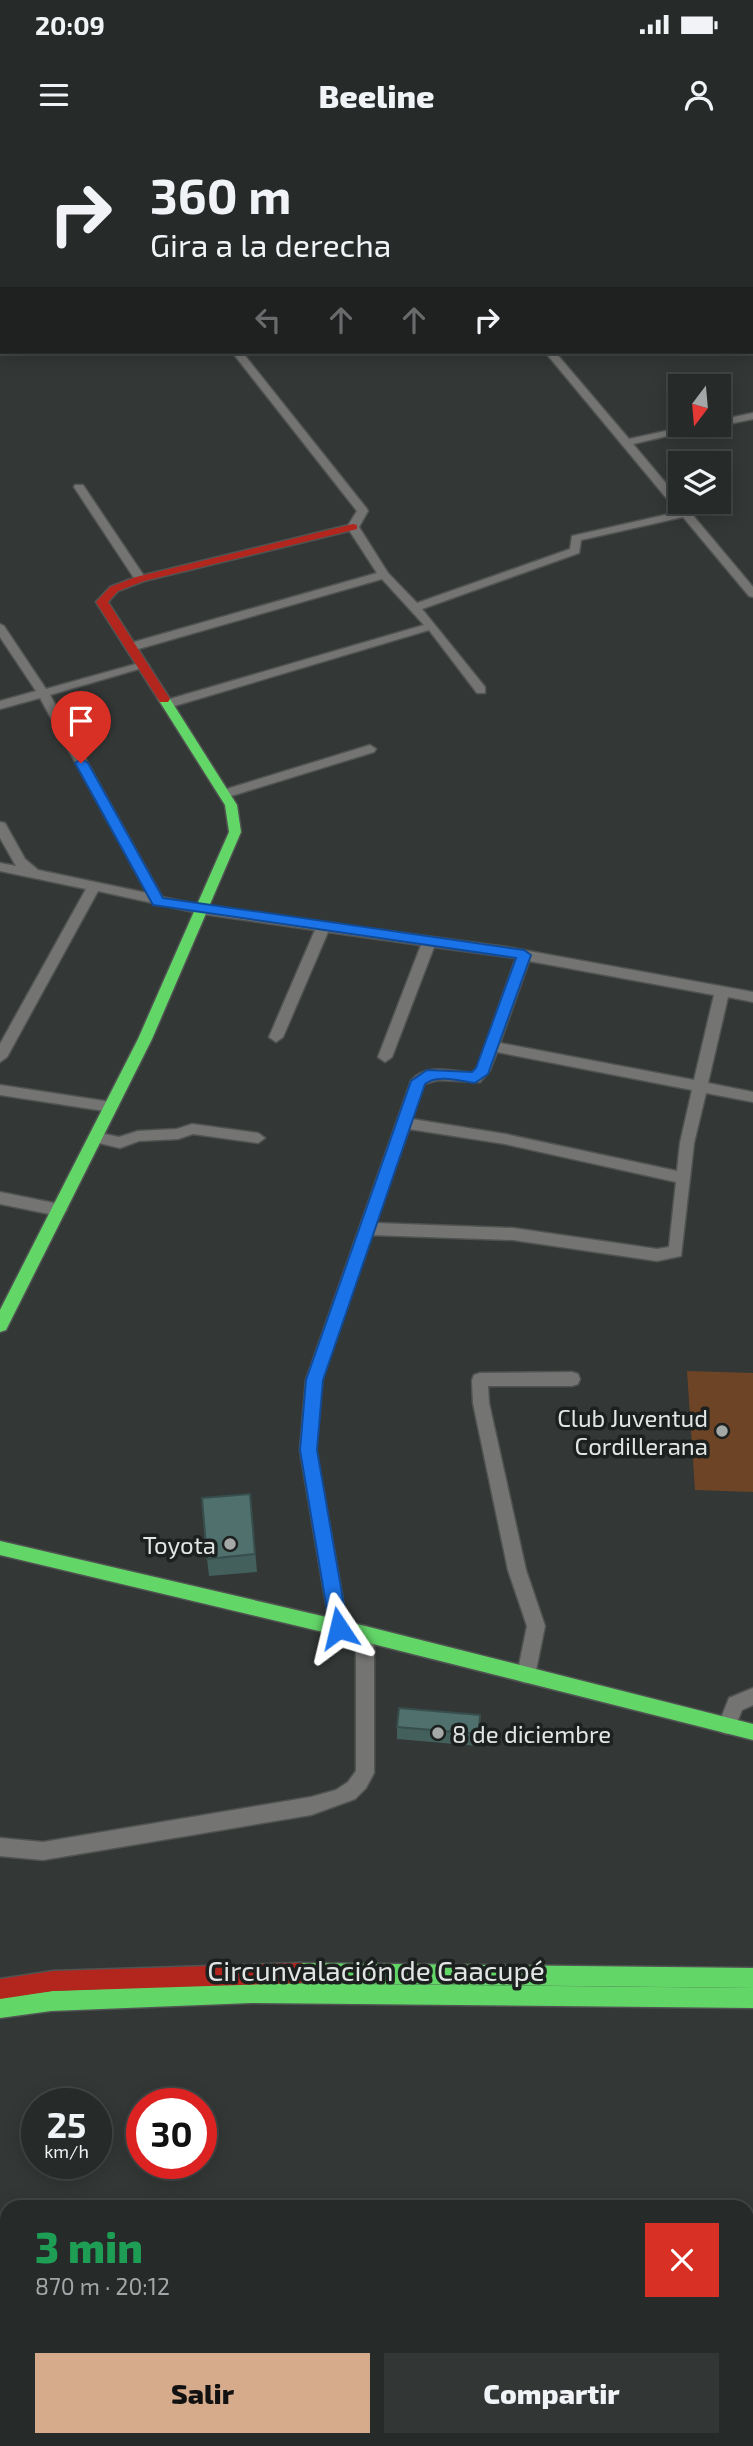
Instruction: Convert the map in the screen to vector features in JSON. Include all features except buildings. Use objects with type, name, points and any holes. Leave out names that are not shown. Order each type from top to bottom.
[{"type":"main road","points":[[0,1326],[145,1039],[235,832],[231,805],[102,602],[108,592],[117,586],[140,579],[353,527]]},
{"type":"main road","points":[[0,1548],[365,1634],[753,1732]]},
{"type":"main road","name":"Circunvalación de Caacupé","points":[[0,1989],[53,1981],[258,1973],[753,1978]]},
{"type":"main road","name":"Circunvalación de Caacupé","points":[[0,2008],[51,2001],[251,1993],[753,1998]]},
{"type":"street","points":[[239,354],[363,511],[353,527],[384,575],[432,626],[481,690]]},
{"type":"street","points":[[552,354],[668,496]]},
{"type":"street","points":[[732,420],[753,416]]},
{"type":"street","points":[[625,443],[668,434]]},
{"type":"street","points":[[79,487],[140,579]]},
{"type":"street","points":[[414,608],[575,551],[576,538],[683,514],[753,594]]},
{"type":"street","points":[[131,648],[384,575]]},
{"type":"street","points":[[167,704],[432,626]]},
{"type":"street","points":[[1,628],[43,694],[158,901]]},
{"type":"street","points":[[0,705],[142,666]]},
{"type":"street","points":[[224,794],[370,749]]},
{"type":"street","points":[[0,825],[20,862],[34,873]]},
{"type":"street","points":[[0,867],[203,910],[524,955],[753,997]]},
{"type":"street","points":[[0,1057],[94,887]]},
{"type":"street","points":[[276,1037],[323,927]]},
{"type":"street","points":[[384,1057],[429,942]]},
{"type":"street","points":[[339,1628],[308,1450],[314,1380],[418,1081],[427,1075],[440,1074],[475,1078],[483,1070],[524,955]]},
{"type":"street","points":[[367,1229],[513,1234],[657,1255],[676,1252],[687,1143],[722,991]]},
{"type":"street","points":[[491,1046],[753,1097]]},
{"type":"street","points":[[0,1090],[111,1107]]},
{"type":"street","points":[[404,1123],[505,1139],[684,1178]]},
{"type":"street","points":[[95,1137],[120,1143],[138,1136],[178,1134],[192,1129],[258,1138]]},
{"type":"street","points":[[0,1198],[59,1210]]},
{"type":"street","points":[[526,1675],[536,1626],[517,1570],[481,1403],[480,1380],[572,1379]]},
{"type":"street","points":[[0,1847],[43,1851],[311,1806],[356,1789],[365,1773],[365,1634]]},
{"type":"street","points":[[727,1726],[735,1704],[753,1696]]},
{"type":"shaded area","name":"Club Juventud Cordillerana","points":[[687,1371],[753,1373],[753,1492],[695,1490]]},
{"type":"traffic: fast","points":[[0,1326],[145,1039],[235,832],[231,805],[164,699]]},
{"type":"traffic: fast","points":[[0,1548],[365,1634],[753,1732]]},
{"type":"traffic: fast","points":[[301,1973],[753,1978]]},
{"type":"traffic: fast","points":[[0,2008],[51,2001],[251,1993],[753,1998]]},
{"type":"traffic: jam","points":[[164,699],[102,602],[114,589],[140,579],[353,527]]},
{"type":"traffic: jam","points":[[0,1989],[53,1981],[301,1973]]},
{"type":"place","name":"Club Juventud Cordillerana","points":[[722,1431]]},
{"type":"place","name":"Toyota","points":[[230,1544]]},
{"type":"place","name":"8 de diciembre","points":[[438,1733]]},
{"type":"route","points":[[81,763],[158,901],[230,914],[524,955],[483,1070],[475,1078],[440,1074],[427,1075],[418,1081],[314,1380],[308,1450],[339,1628]]}]
